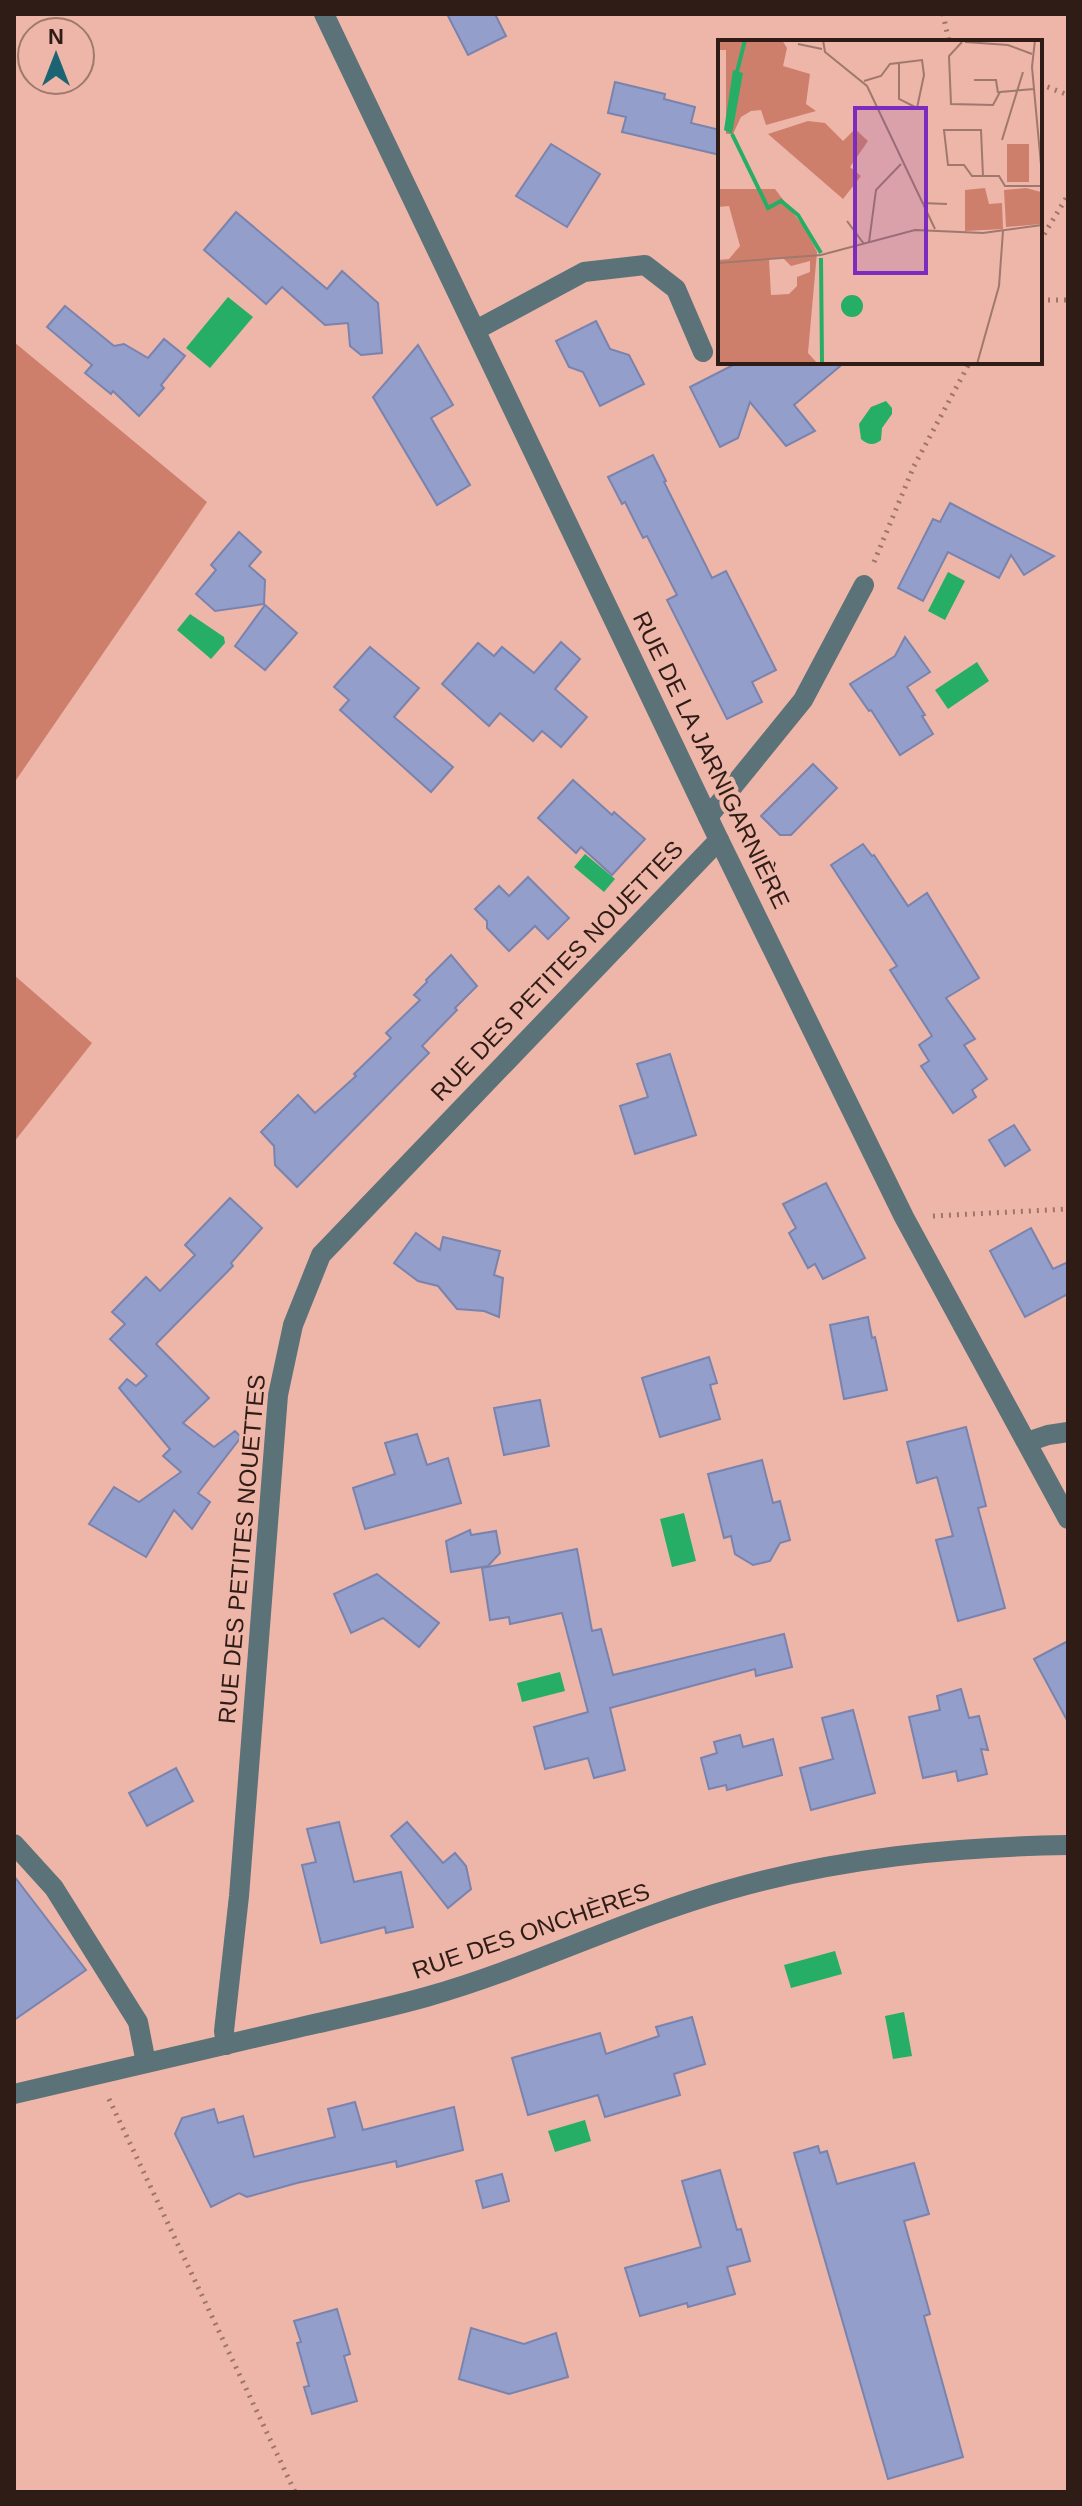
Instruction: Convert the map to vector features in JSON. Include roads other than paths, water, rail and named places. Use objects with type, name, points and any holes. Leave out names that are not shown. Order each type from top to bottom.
[{"type":"street","name":"RUE DE LA JARNIGARNIÈRE","points":[[324,14],[719,840],[904,1217],[1068,1519]]},
{"type":"street","points":[[476,330],[584,272],[645,265],[676,289],[703,352]]},
{"type":"street","points":[[708,817],[803,700],[864,585]]},
{"type":"street","name":"RUE DES PETITES NOUETTES","points":[[226,2045],[224,2031],[239,1896],[278,1395],[293,1325],[321,1255],[719,840]]},
{"type":"street","points":[[1027,1442],[1068,1432]]},
{"type":"street","points":[[14,1844],[54,1888],[138,2022],[146,2063]]},
{"type":"street","name":"RUE DES ONCHÈRES","points":[[14,2094],[424,1998],[542,1959],[680,1905],[770,1880],[869,1859],[922,1852],[1068,1845]]}]
